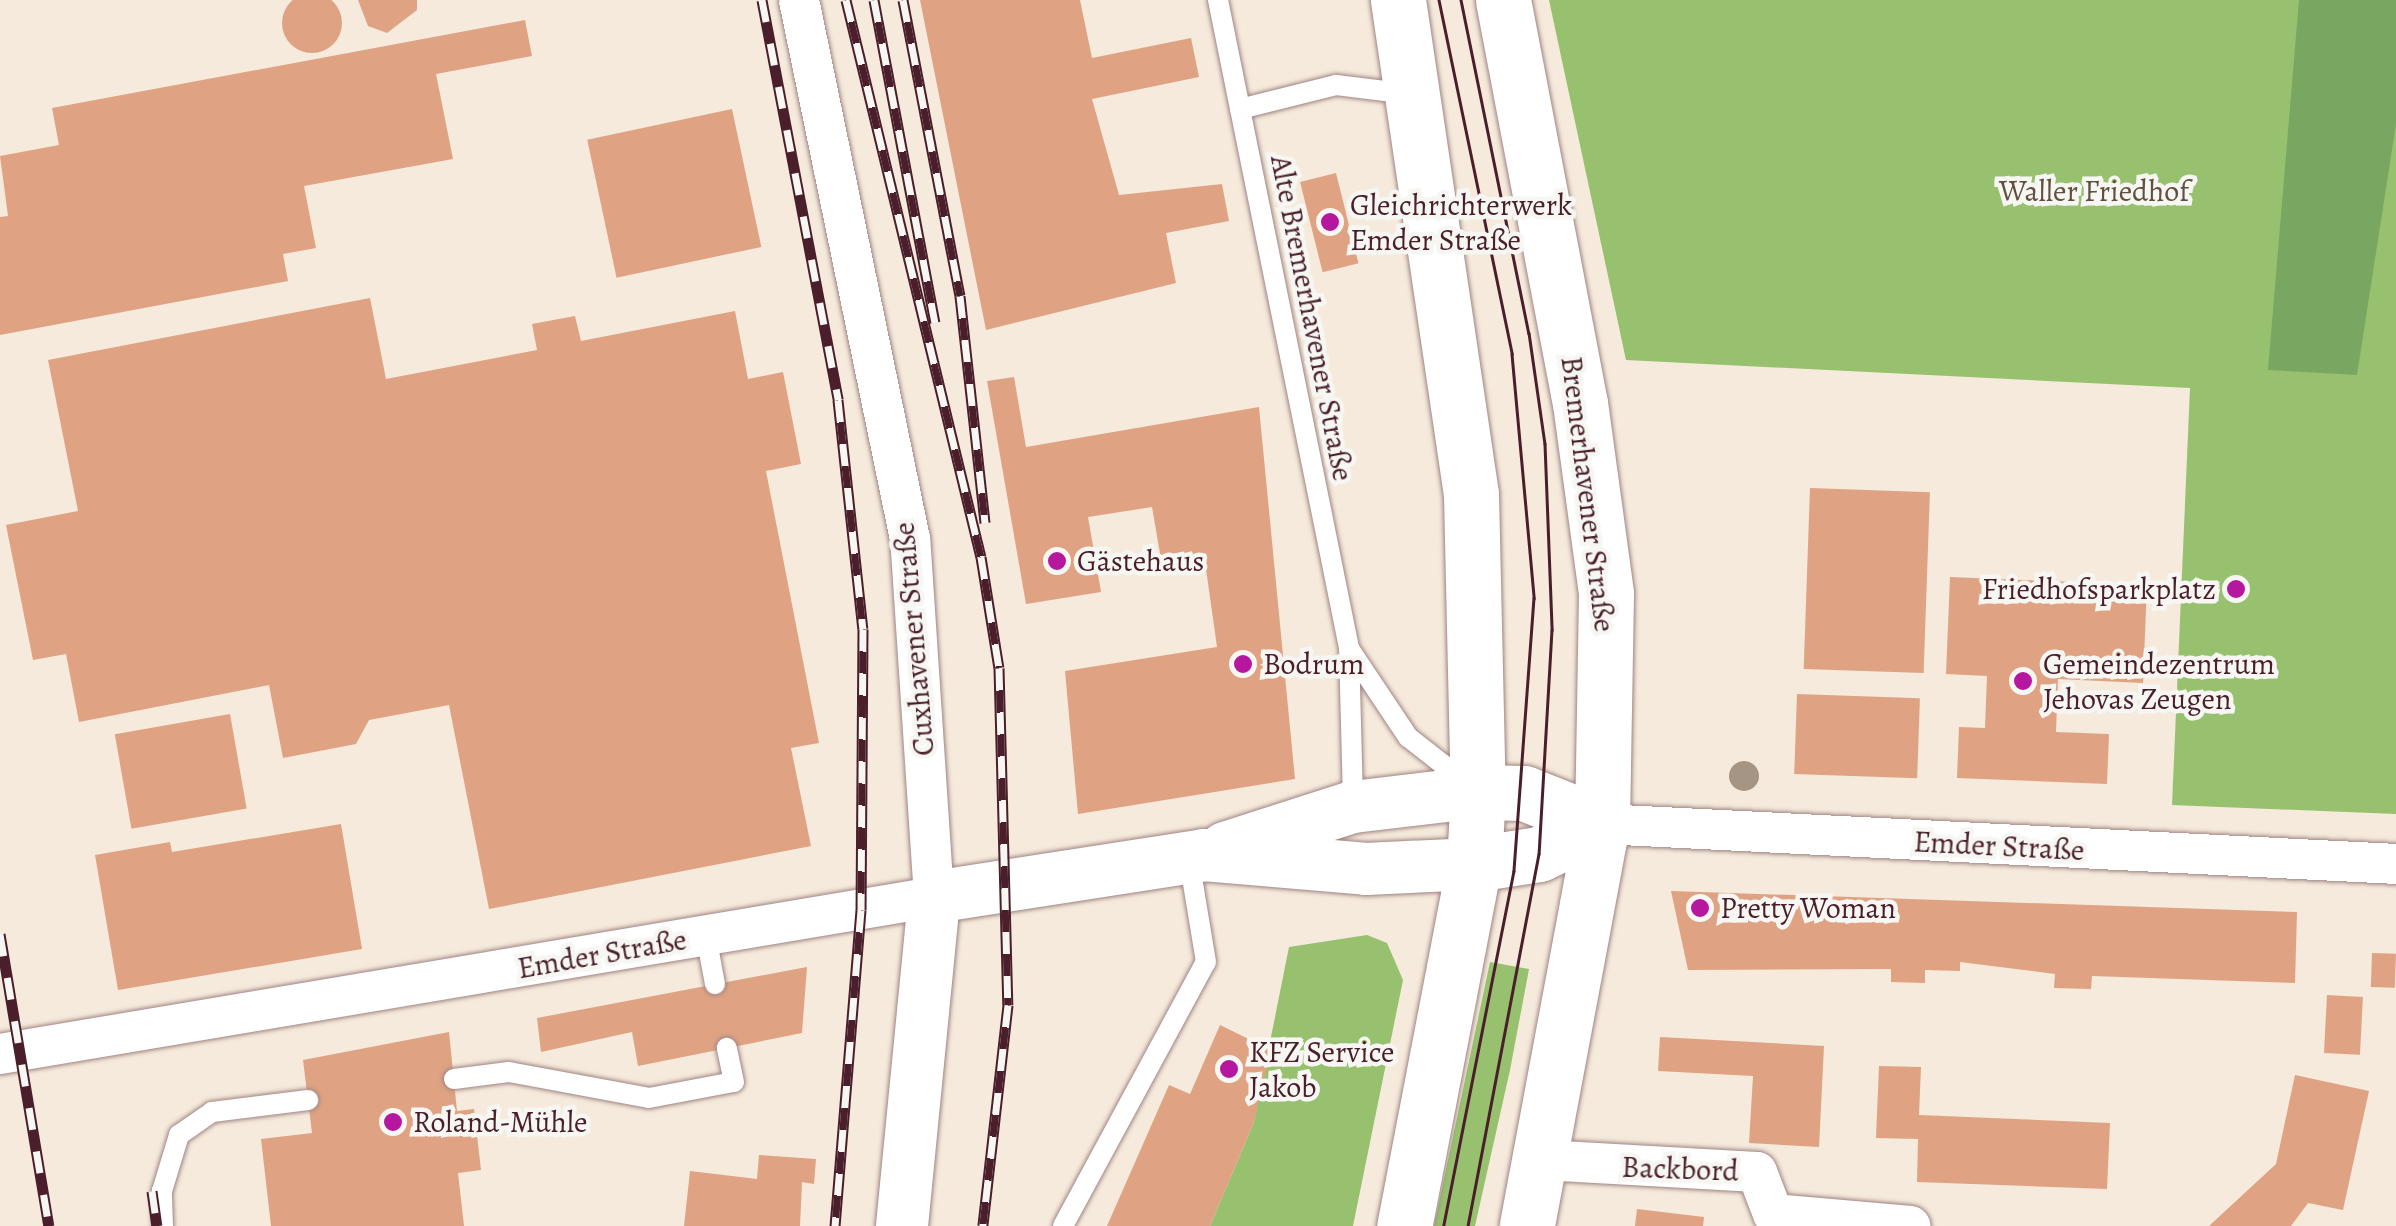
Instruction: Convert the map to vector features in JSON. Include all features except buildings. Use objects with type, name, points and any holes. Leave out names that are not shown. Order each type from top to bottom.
[{"type":"main road","points":[[1398,0],[1416,95],[1471,494],[1478,792],[1474,864],[1404,1226]]},
{"type":"main road","name":"Bremerhavener Straße","points":[[1503,0],[1580,403],[1606,594],[1602,824],[1527,1226]]},
{"type":"main road","name":"Emder Straße","points":[[1478,792],[1524,794],[1602,824]]},
{"type":"main road","name":"Emder Straße","points":[[1474,864],[1538,854],[1602,824]]},
{"type":"street","name":"Cuxhavener Straße","points":[[799,0],[910,539],[934,898],[913,1221]]},
{"type":"street","name":"Emder Straße","points":[[0,1054],[1197,856],[1353,807],[1478,792]]},
{"type":"street","name":"Emder Straße","points":[[1602,824],[2396,864]]},
{"type":"street","name":"Emder Straße","points":[[1197,856],[1366,870],[1474,864]]},
{"type":"street","name":"Backbord","points":[[1542,1160],[1757,1172],[1773,1214],[1909,1226]]},
{"type":"lane","name":"Alte Bremerhavener Straße","points":[[1218,0],[1349,648],[1353,807]]},
{"type":"lane","points":[[1240,109],[1336,85],[1416,95]]},
{"type":"lane","name":"Alte Bremerhavener Straße","points":[[1349,648],[1408,736],[1478,792]]},
{"type":"lane","points":[[1063,1226],[1206,962],[1197,856]]},
{"type":"lane","points":[[706,936],[715,984]]},
{"type":"lane","points":[[454,1079],[509,1072],[649,1098],[734,1082],[727,1048]]},
{"type":"lane","points":[[164,1226],[162,1191],[179,1135],[212,1112],[308,1100]]},
{"type":"green space","name":"Waller Friedhof","points":[[1549,0],[2396,0],[2396,814],[2172,805],[2190,388],[1626,360]]},
{"type":"green space","points":[[2299,0],[2396,0],[2396,124],[2357,375],[2268,370]]},
{"type":"green space","points":[[1367,935],[1387,943],[1403,980],[1353,1226],[1210,1226],[1254,1122],[1289,947]]},
{"type":"green space","points":[[1490,962],[1529,969],[1510,1070],[1475,1226],[1434,1226]]},
{"type":"tram line","points":[[1439,0],[1512,354],[1534,598],[1514,871],[1444,1226]]},
{"type":"tram line","points":[[1461,0],[1529,333],[1545,444],[1552,630],[1539,854],[1468,1226]]},
{"type":"railway","points":[[762,0],[838,400],[863,629],[861,910],[835,1226]]},
{"type":"railway","points":[[846,0],[981,557],[999,668],[1008,1005],[983,1226]]},
{"type":"railway","points":[[874,0],[935,322]]},
{"type":"railway","points":[[903,0],[960,296],[985,523]]},
{"type":"railway","points":[[0,934],[49,1226]]},
{"type":"railway","points":[[152,1191],[157,1226]]},
{"type":"place","name":"Gleichrichterwerk Emder Straße","points":[[1330,222]]},
{"type":"place","name":"Gästehaus","points":[[1057,561]]},
{"type":"place","name":"Friedhofsparkplatz","points":[[2236,589]]},
{"type":"place","name":"Bodrum","points":[[1243,664]]},
{"type":"place","name":"Gemeindezentrum Jehovas Zeugen","points":[[2023,681]]},
{"type":"place","name":"Pretty Woman","points":[[1700,908]]},
{"type":"place","name":"KFZ Service Jakob","points":[[1229,1069]]},
{"type":"place","name":"Roland-Mühle","points":[[393,1122]]}]
